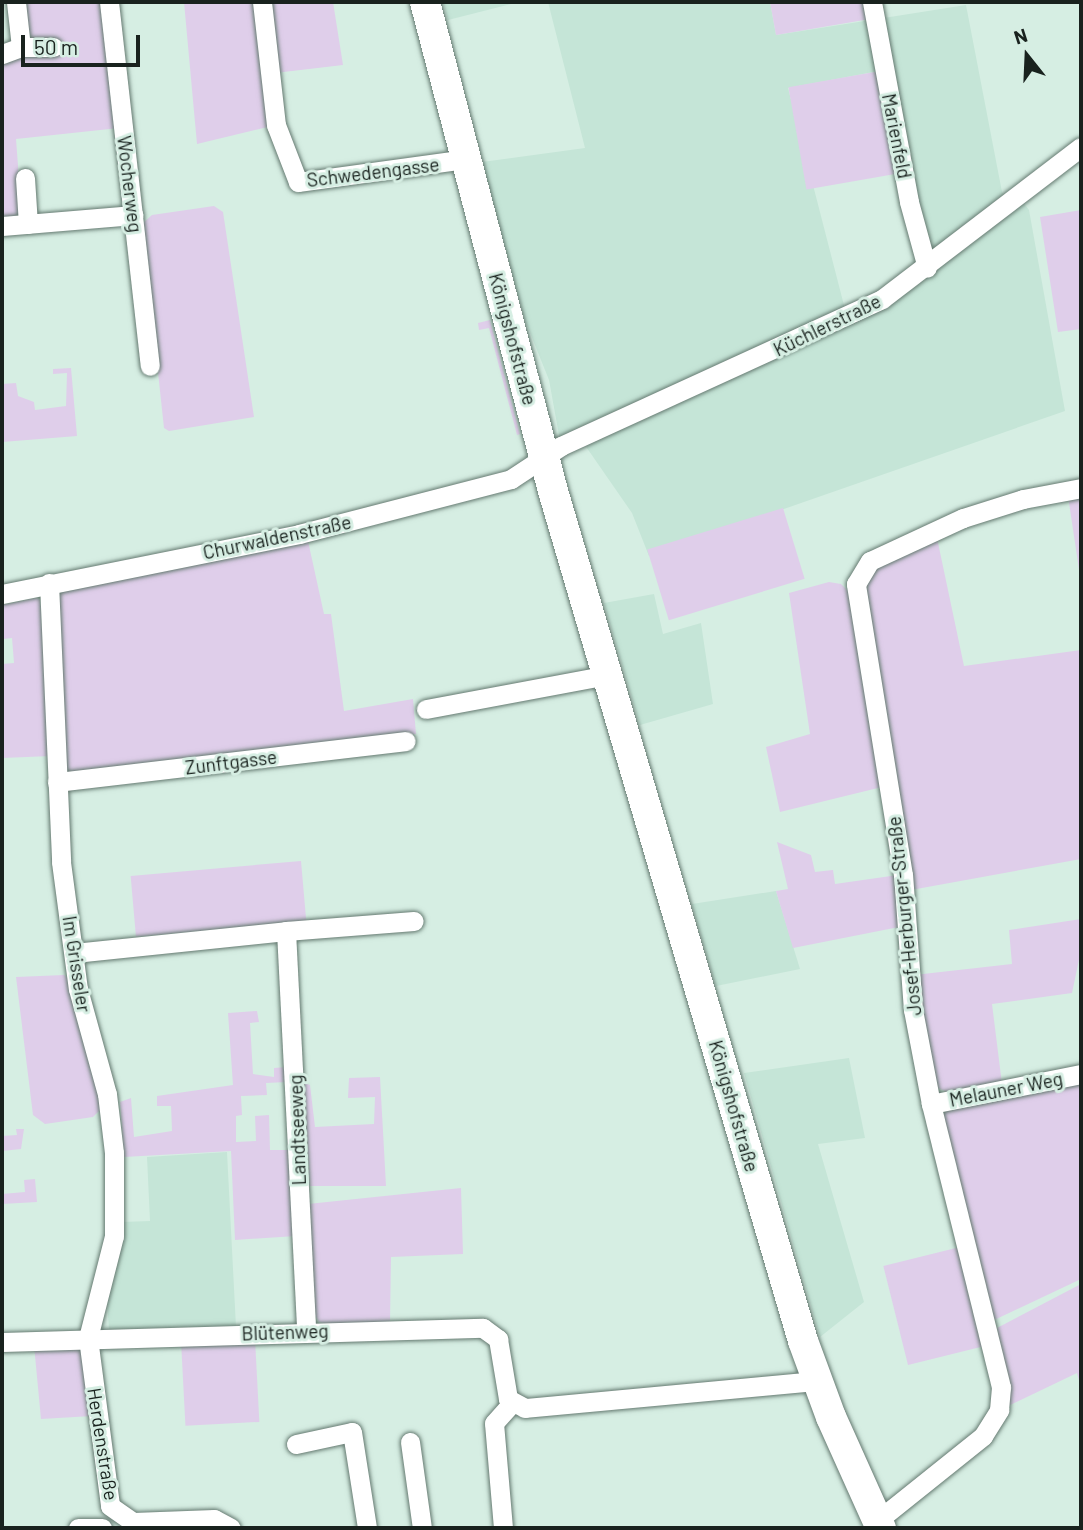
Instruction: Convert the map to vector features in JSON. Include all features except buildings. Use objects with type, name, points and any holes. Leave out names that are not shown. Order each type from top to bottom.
[{"type":"main road","name":"Königshofstraße","points":[[425,2],[545,459],[817,1381],[879,1525]]},
{"type":"street","points":[[16,2],[21,47]]},
{"type":"street","name":"Wocherweg","points":[[109,2],[150,366]]},
{"type":"street","name":"Schwedengasse","points":[[261,2],[276,125],[298,182],[466,159]]},
{"type":"street","name":"Marienfeld","points":[[872,2],[909,202],[927,268]]},
{"type":"street","points":[[2,54],[21,47],[53,47]]},
{"type":"street","name":"Küchlerstraße","points":[[545,459],[561,446],[863,310],[927,268],[1016,192],[1081,147]]},
{"type":"street","points":[[24,178],[28,224]]},
{"type":"street","points":[[2,226],[134,215]]},
{"type":"street","name":"Churwaldenstraße","points":[[2,594],[288,536],[480,491],[545,459]]},
{"type":"street","name":"Josef-Herburger-Straße","points":[[879,1525],[975,1444],[993,1423],[1001,1399],[931,1104],[906,970],[898,844],[856,584],[870,561],[963,518],[1023,499],[1081,488]]},
{"type":"street","name":"Im Grisseler","points":[[49,583],[57,782],[78,989],[107,1094],[114,1153],[114,1236],[88,1338]]},
{"type":"street","points":[[426,709],[608,675]]},
{"type":"street","name":"Zunftgasse","points":[[57,782],[406,740]]},
{"type":"street","points":[[74,953],[286,930],[414,921]]},
{"type":"street","name":"Landtseeweg","points":[[286,930],[306,1330]]},
{"type":"street","name":"Melauner Weg","points":[[931,1104],[1081,1074]]},
{"type":"street","name":"Blütenweg","points":[[2,1342],[306,1330],[483,1328],[498,1339],[512,1404]]},
{"type":"street","name":"Herdenstraße","points":[[88,1338],[110,1506],[133,1522],[214,1519],[231,1528]]},
{"type":"street","points":[[503,1528],[494,1423],[512,1404],[525,1408],[572,1405],[817,1381]]},
{"type":"street","points":[[296,1444],[352,1432],[367,1528]]},
{"type":"street","points":[[410,1442],[422,1528]]},
{"type":"street","points":[[78,1528],[102,1528]]},
{"type":"shaded area","points":[[21,2],[104,2],[119,128],[16,139],[22,219],[2,221],[2,59],[31,38]]},
{"type":"shaded area","points":[[184,2],[256,2],[272,126],[197,144]]},
{"type":"shaded area","points":[[271,2],[333,2],[343,65],[275,73]]},
{"type":"shaded area","points":[[443,2],[519,2],[448,20]]},
{"type":"shaded area","points":[[548,2],[770,2],[776,35],[966,5],[1002,192],[1008,199],[1016,193],[1029,210],[1065,411],[649,556],[632,513],[580,438],[561,446],[549,380],[525,320],[482,162],[585,148]],"holes":[[[884,70],[927,268],[847,317],[788,88]]]},
{"type":"shaded area","points":[[770,2],[867,2],[870,19],[776,35]]},
{"type":"shaded area","points":[[880,71],[898,173],[806,190],[788,87]]},
{"type":"shaded area","points":[[214,206],[223,212],[254,417],[169,431],[164,428],[142,224],[152,215]]},
{"type":"shaded area","points":[[1081,210],[1081,329],[1058,332],[1040,217]]},
{"type":"shaded area","points":[[490,320],[520,434],[517,435],[489,328],[479,330],[478,323]]},
{"type":"shaded area","points":[[71,368],[77,436],[2,442],[2,384],[16,383],[18,396],[34,402],[35,410],[66,406],[67,373],[53,374],[53,369]]},
{"type":"shaded area","points":[[1081,493],[1081,583],[1068,496]]},
{"type":"shaded area","points":[[783,508],[805,579],[669,620],[647,550]]},
{"type":"shaded area","points":[[937,538],[964,666],[1081,650],[1081,859],[911,890],[865,585],[876,567]]},
{"type":"shaded area","points":[[308,541],[324,614],[331,614],[344,711],[413,699],[416,734],[64,774],[56,600],[59,591]]},
{"type":"shaded area","points":[[829,582],[841,584],[849,592],[882,787],[780,812],[766,747],[810,734],[789,593]]},
{"type":"shaded area","points":[[654,594],[663,634],[701,623],[713,704],[640,725],[604,603]]},
{"type":"shaded area","points":[[36,598],[40,600],[51,756],[2,758],[2,664],[14,663],[12,638],[3,639],[2,605]]},
{"type":"shaded area","points":[[777,842],[811,855],[815,872],[833,870],[835,884],[898,875],[899,927],[793,948],[776,891],[788,889]]},
{"type":"shaded area","points":[[301,861],[306,922],[136,937],[131,876]]},
{"type":"shaded area","points":[[776,891],[800,969],[716,986],[692,904]]},
{"type":"shaded area","points":[[1081,919],[1081,950],[1072,993],[992,1004],[1002,1084],[949,1093],[936,1087],[914,975],[1012,964],[1009,930]]},
{"type":"shaded area","points":[[64,975],[70,980],[103,1107],[93,1117],[45,1124],[33,1115],[16,977]]},
{"type":"shaded area","points":[[257,1011],[259,1022],[250,1023],[253,1074],[274,1077],[274,1068],[286,1067],[287,1082],[266,1083],[267,1095],[241,1096],[242,1115],[236,1116],[236,1142],[256,1141],[255,1116],[269,1115],[270,1150],[292,1150],[296,1236],[235,1240],[231,1151],[124,1157],[120,1102],[131,1098],[134,1137],[172,1131],[171,1106],[157,1106],[157,1096],[233,1085],[228,1013]]},
{"type":"shaded area","points":[[849,1058],[865,1138],[818,1144],[864,1302],[820,1337],[744,1073]]},
{"type":"shaded area","points":[[380,1077],[386,1186],[310,1186],[304,1083],[310,1085],[315,1127],[374,1124],[375,1097],[348,1098],[349,1078]]},
{"type":"shaded area","points":[[1081,1081],[1081,1279],[992,1321],[942,1117],[945,1111]]},
{"type":"shaded area","points":[[16,1129],[24,1129],[21,1149],[2,1151],[2,1136],[17,1135]]},
{"type":"shaded area","points":[[227,1152],[236,1327],[109,1330],[106,1283],[122,1222],[150,1221],[147,1157]]},
{"type":"shaded area","points":[[35,1179],[37,1202],[2,1204],[2,1194],[25,1192],[24,1180]]},
{"type":"shaded area","points":[[461,1188],[463,1254],[391,1257],[390,1322],[329,1325],[319,1322],[315,1315],[308,1204]]},
{"type":"shaded area","points":[[960,1247],[985,1346],[908,1365],[883,1266]]},
{"type":"shaded area","points":[[1081,1284],[1081,1388],[1077,1373],[1006,1407],[997,1328]]},
{"type":"shaded area","points":[[255,1339],[259,1422],[185,1426],[181,1343]]},
{"type":"shaded area","points":[[34,1345],[82,1347],[92,1416],[41,1419]]}]
